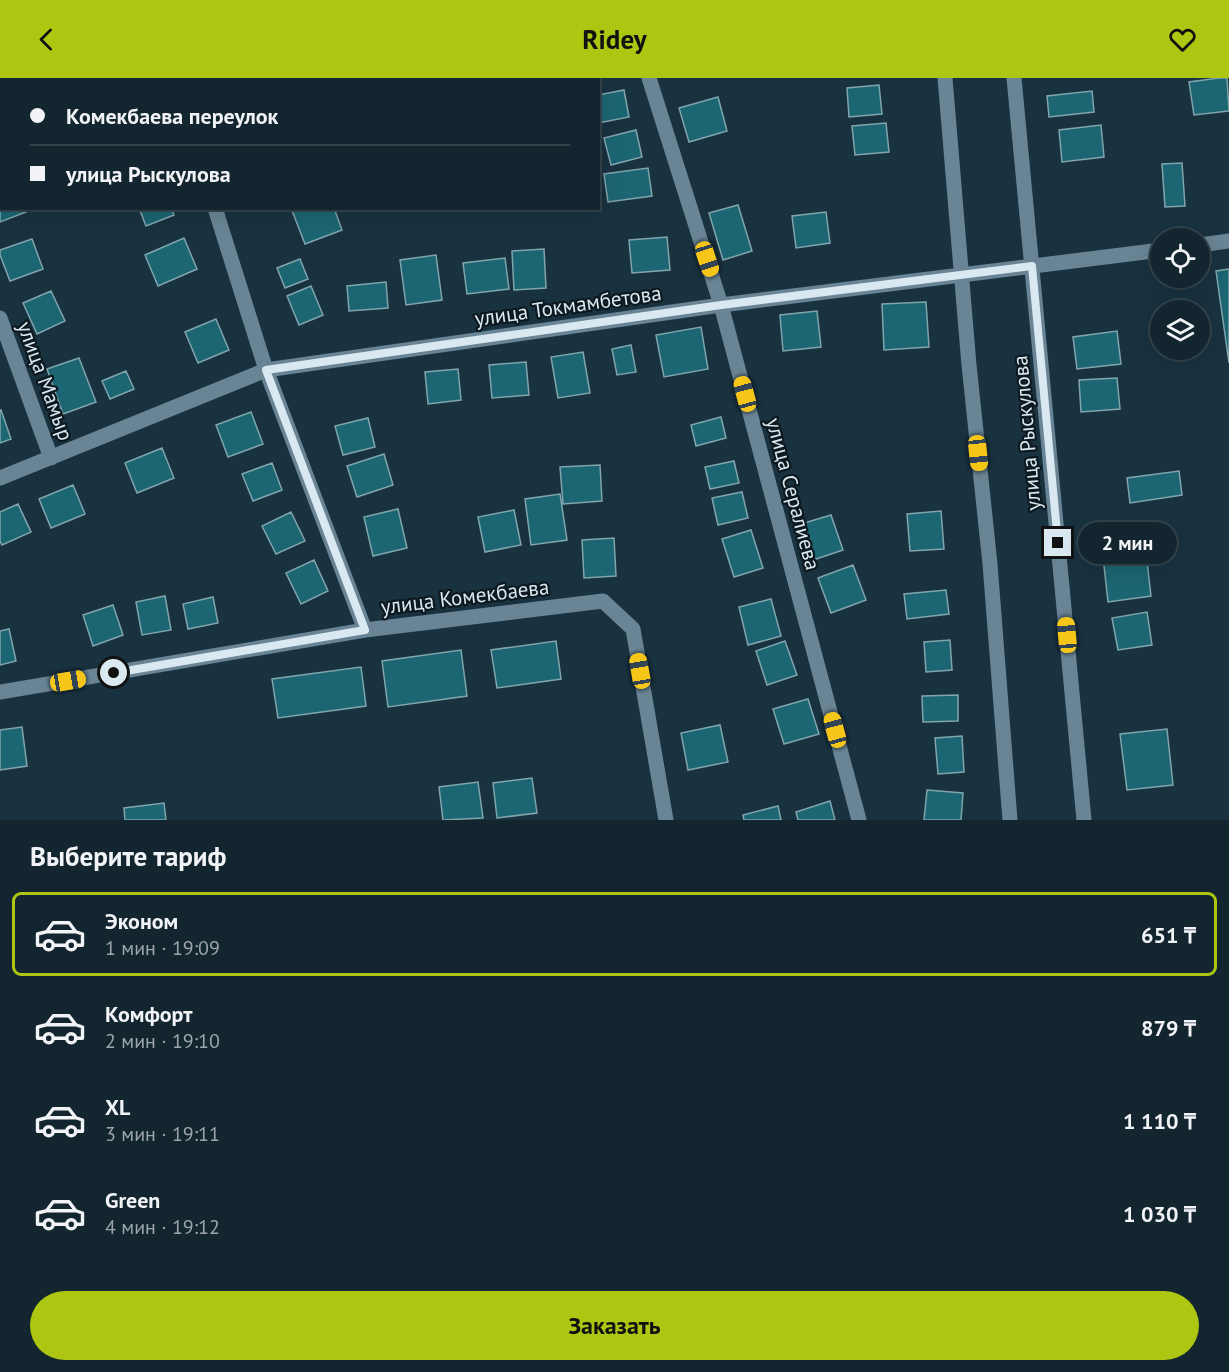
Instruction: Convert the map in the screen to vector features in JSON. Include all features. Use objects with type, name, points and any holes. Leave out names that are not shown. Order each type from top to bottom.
[{"type":"street","name":"улица Сералиева","points":[[649,78],[721,305],[859,820]]},
{"type":"street","points":[[945,78],[969,364],[990,564],[1010,820]]},
{"type":"street","name":"улица Рыскулова","points":[[1014,78],[1084,820]]},
{"type":"street","name":"улица Комекбаева","points":[[216,210],[266,370],[365,630],[603,601],[633,629],[666,820]]},
{"type":"street","points":[[1210,244],[1229,241]]},
{"type":"street","name":"улица Токмамбетова","points":[[0,478],[266,370],[721,305],[1150,251]]},
{"type":"street","name":"улица Мамыр","points":[[0,318],[51,458]]},
{"type":"street","points":[[0,693],[365,630]]},
{"type":"building","points":[[1227,78],[1229,111],[1194,115],[1189,82]]},
{"type":"building","points":[[879,85],[882,114],[849,117],[847,88]]},
{"type":"building","points":[[624,90],[629,117],[600,123],[600,95]]},
{"type":"building","points":[[1092,91],[1094,112],[1049,117],[1047,96]]},
{"type":"building","points":[[718,97],[727,131],[689,142],[679,108]]},
{"type":"building","points":[[886,123],[889,152],[855,155],[852,126]]},
{"type":"building","points":[[1101,125],[1104,157],[1062,162],[1059,130]]},
{"type":"building","points":[[636,130],[642,157],[611,165],[604,138]]},
{"type":"building","points":[[1182,163],[1185,206],[1165,207],[1162,164]]},
{"type":"building","points":[[648,168],[652,196],[608,202],[604,174]]},
{"type":"building","points":[[738,205],[752,251],[723,260],[709,213]]},
{"type":"building","points":[[0,210],[25,210],[26,212],[0,222]]},
{"type":"building","points":[[140,210],[172,210],[174,215],[146,226]]},
{"type":"building","points":[[292,210],[335,210],[342,230],[305,244]]},
{"type":"building","points":[[826,212],[830,243],[796,248],[792,216]]},
{"type":"building","points":[[667,237],[670,270],[632,273],[629,240]]},
{"type":"building","points":[[184,238],[197,269],[158,286],[145,255]]},
{"type":"building","points":[[32,239],[43,269],[10,281],[0,250]]},
{"type":"building","points":[[544,249],[546,288],[514,290],[512,251]]},
{"type":"building","points":[[436,255],[442,300],[406,305],[400,260]]},
{"type":"building","points":[[505,258],[509,289],[467,294],[463,263]]},
{"type":"building","points":[[300,259],[308,279],[285,288],[277,268]]},
{"type":"building","points":[[1229,269],[1229,363],[1216,271]]},
{"type":"building","points":[[386,282],[388,308],[349,311],[347,286]]},
{"type":"building","points":[[311,286],[323,315],[299,325],[287,296]]},
{"type":"building","points":[[51,291],[65,321],[37,334],[23,303]]},
{"type":"building","points":[[926,302],[929,347],[884,350],[882,304]]},
{"type":"building","points":[[817,311],[821,347],[783,351],[780,315]]},
{"type":"building","points":[[216,319],[229,350],[198,363],[185,332]]},
{"type":"building","points":[[701,327],[708,369],[664,377],[656,335]]},
{"type":"building","points":[[1117,331],[1121,364],[1077,369],[1073,337]]},
{"type":"building","points":[[631,345],[636,372],[617,375],[612,349]]},
{"type":"building","points":[[583,352],[590,393],[558,398],[551,357]]},
{"type":"building","points":[[79,358],[96,402],[63,414],[47,369]]},
{"type":"building","points":[[526,362],[529,395],[492,398],[489,365]]},
{"type":"building","points":[[458,369],[461,400],[428,404],[425,372]]},
{"type":"building","points":[[126,371],[134,389],[110,399],[102,381]]},
{"type":"building","points":[[1117,378],[1120,409],[1081,412],[1079,380]]},
{"type":"building","points":[[0,411],[11,439],[0,443]]},
{"type":"building","points":[[251,412],[263,444],[228,457],[216,425]]},
{"type":"building","points":[[721,417],[726,438],[696,446],[691,425]]},
{"type":"building","points":[[368,418],[375,447],[343,455],[335,426]]},
{"type":"building","points":[[162,448],[174,478],[137,493],[125,463]]},
{"type":"building","points":[[384,454],[393,485],[357,497],[347,466]]},
{"type":"building","points":[[734,461],[739,483],[710,489],[705,467]]},
{"type":"building","points":[[272,463],[282,490],[253,501],[242,474]]},
{"type":"building","points":[[600,465],[602,501],[563,504],[560,467]]},
{"type":"building","points":[[1179,471],[1182,495],[1130,503],[1127,478]]},
{"type":"building","points":[[73,485],[85,514],[51,528],[39,499]]},
{"type":"building","points":[[742,492],[748,518],[718,525],[712,498]]},
{"type":"building","points":[[560,494],[567,540],[531,545],[525,499]]},
{"type":"building","points":[[18,504],[31,532],[2,545],[0,512]]},
{"type":"building","points":[[398,509],[407,548],[373,556],[364,517]]},
{"type":"building","points":[[514,510],[521,545],[485,552],[478,517]]},
{"type":"building","points":[[941,511],[944,549],[910,551],[907,514]]},
{"type":"building","points":[[291,512],[305,541],[276,554],[262,526]]},
{"type":"building","points":[[831,515],[843,550],[813,560],[801,524]]},
{"type":"building","points":[[751,530],[763,568],[734,577],[722,539]]},
{"type":"building","points":[[614,538],[616,576],[584,578],[582,540]]},
{"type":"building","points":[[1146,552],[1151,596],[1108,602],[1103,557]]},
{"type":"building","points":[[314,560],[328,591],[301,604],[286,573]]},
{"type":"building","points":[[853,565],[866,600],[831,613],[818,578]]},
{"type":"building","points":[[946,590],[949,614],[907,619],[904,594]]},
{"type":"building","points":[[165,596],[171,630],[142,635],[136,602]]},
{"type":"building","points":[[213,597],[218,623],[188,629],[183,604]]},
{"type":"building","points":[[771,599],[781,636],[748,645],[739,607]]},
{"type":"building","points":[[113,605],[123,635],[93,646],[83,615]]},
{"type":"building","points":[[1147,612],[1152,645],[1118,650],[1112,618]]},
{"type":"building","points":[[9,629],[16,661],[0,665],[0,631]]},
{"type":"building","points":[[950,640],[952,670],[926,672],[924,642]]},
{"type":"building","points":[[556,641],[561,679],[497,688],[491,650]]},
{"type":"building","points":[[785,641],[797,675],[767,685],[756,651]]},
{"type":"building","points":[[461,650],[467,696],[388,707],[382,661]]},
{"type":"building","points":[[361,667],[366,706],[278,718],[272,679]]},
{"type":"building","points":[[958,695],[958,721],[923,722],[922,696]]},
{"type":"building","points":[[808,699],[819,734],[784,744],[773,709]]},
{"type":"building","points":[[720,725],[728,762],[688,770],[681,733]]},
{"type":"building","points":[[22,727],[27,766],[0,770],[0,730]]},
{"type":"building","points":[[1167,729],[1173,785],[1127,790],[1120,734]]},
{"type":"building","points":[[962,736],[964,772],[938,774],[935,738]]},
{"type":"building","points":[[532,778],[537,813],[497,818],[493,783]]},
{"type":"building","points":[[478,782],[483,818],[443,820],[439,787]]},
{"type":"building","points":[[927,790],[963,793],[961,820],[924,820]]},
{"type":"building","points":[[830,801],[835,820],[798,820],[796,812]]},
{"type":"building","points":[[164,803],[166,820],[125,820],[124,808]]},
{"type":"building","points":[[778,806],[781,820],[744,820],[743,815]]},
{"type":"route","points":[[114,673],[365,630],[266,370],[721,305],[1032,266],[1058,543]]}]
